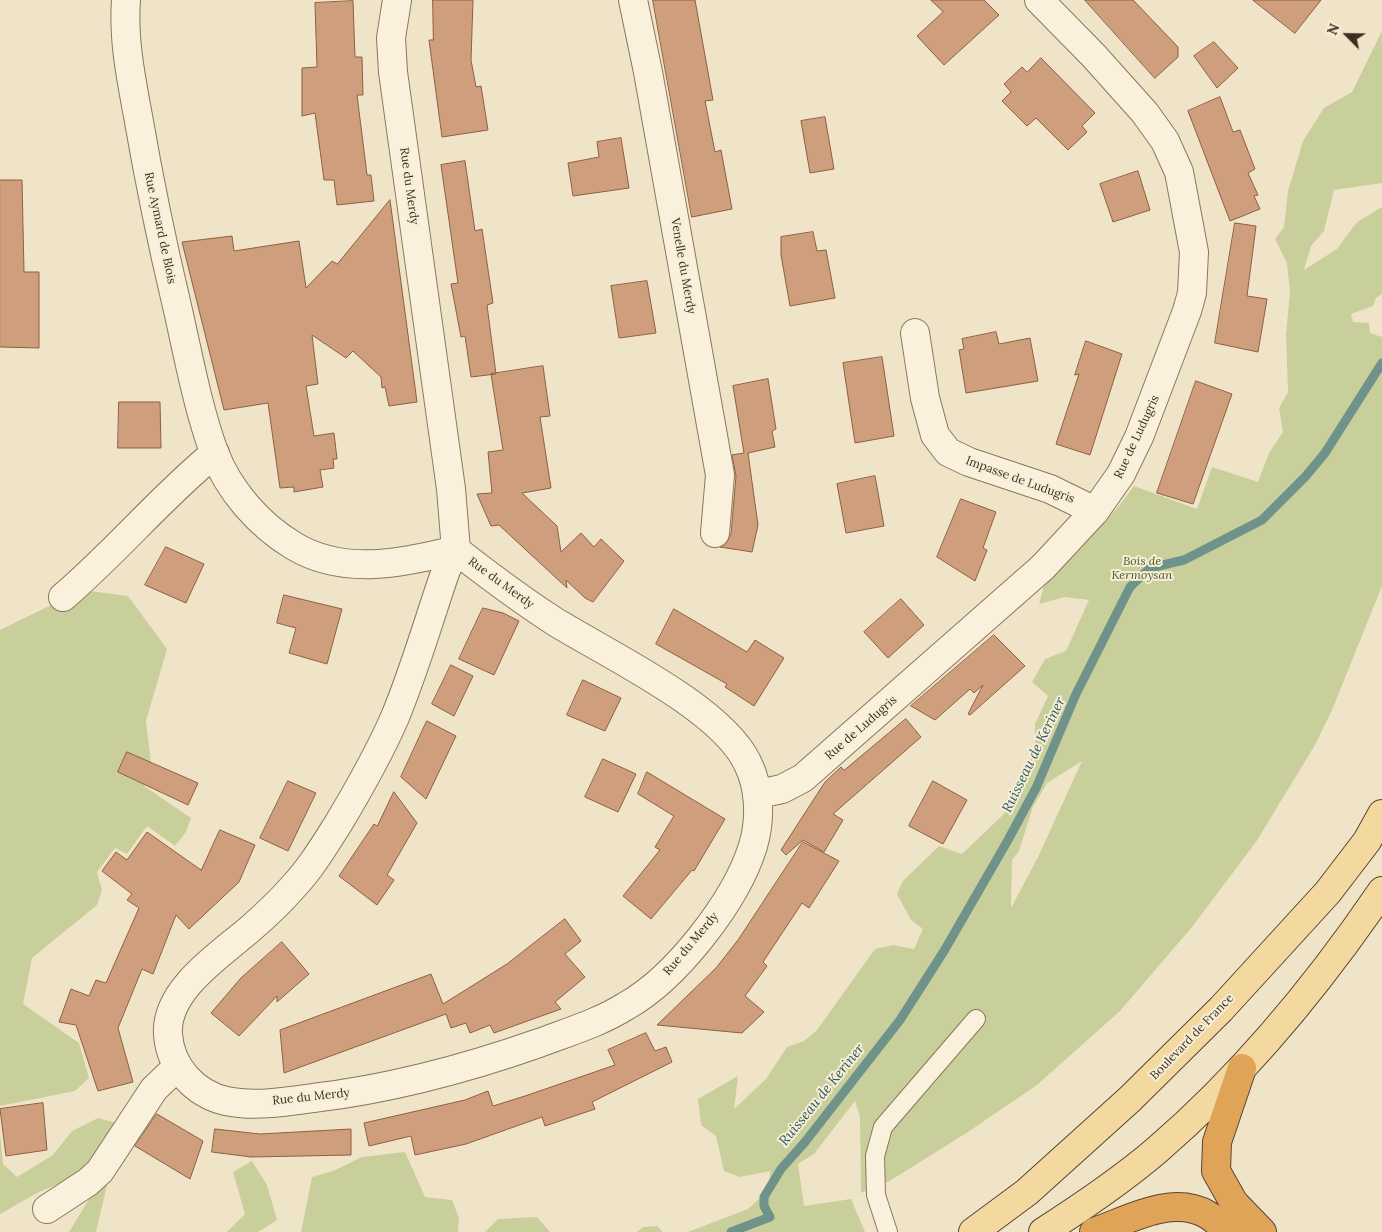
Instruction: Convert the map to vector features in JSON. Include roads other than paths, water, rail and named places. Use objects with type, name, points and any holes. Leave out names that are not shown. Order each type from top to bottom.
[{"type":"highway","points":[[1242,1068],[1217,1142],[1216,1171],[1234,1203],[1262,1232]]},
{"type":"highway","points":[[1094,1232],[1155,1209],[1175,1208],[1192,1210],[1208,1215],[1230,1232]]},
{"type":"main road","name":"Boulevard de France","points":[[973,1232],[1027,1192],[1130,1099],[1221,1009],[1328,892],[1363,847],[1382,814]]},
{"type":"main road","points":[[1043,1232],[1156,1151],[1242,1068],[1318,980],[1382,891]]},
{"type":"street","name":"Rue Aymard de Blois","points":[[126,0],[126,49],[150,186],[197,390],[215,453],[240,498],[258,518],[280,537],[312,555],[332,560],[374,565],[419,559],[456,550]]},
{"type":"street","name":"Rue du Merdy","points":[[397,0],[390,38],[393,72],[451,489],[456,550],[446,570],[394,720],[361,784],[327,842],[297,883],[271,911],[199,972],[179,996],[171,1010],[168,1035],[177,1067],[199,1089],[225,1101],[255,1103],[295,1101],[342,1095],[415,1081],[522,1048],[605,1018],[631,1004],[670,971],[722,908],[742,872],[753,846],[758,821],[758,794],[754,776],[746,758],[722,730],[701,712],[611,653],[549,618],[499,584],[456,550]]},
{"type":"street","name":"Venelle du Merdy","points":[[633,0],[648,72],[720,475],[715,533]]},
{"type":"street","name":"Rue de Ludugris","points":[[758,794],[782,789],[803,778],[1043,567],[1095,511],[1121,474],[1160,386],[1192,293],[1194,252],[1179,172],[1165,141],[1145,113],[1101,63],[1039,0]]},
{"type":"street","name":"Impasse de Ludugris","points":[[915,333],[924,398],[935,434],[948,452],[969,462],[1050,489],[1095,511]]},
{"type":"street","points":[[64,597],[96,568],[176,487],[215,453]]},
{"type":"street","points":[[47,1209],[88,1182],[100,1171],[154,1089],[177,1067]]},
{"type":"lane","points":[[888,1232],[876,1195],[875,1156],[883,1126],[976,1019]]},
{"type":"waterway","name":"Ruisseau de Keriner","points":[[731,1232],[770,1217],[764,1206],[764,1197],[781,1169],[805,1142],[900,1020],[944,951],[1036,788],[1076,694],[1130,587],[1150,568],[1184,560],[1262,520],[1305,477],[1325,453],[1382,363]]},
{"type":"park label","name":"Bois de Kermoysan","points":[[1142,569]]}]
